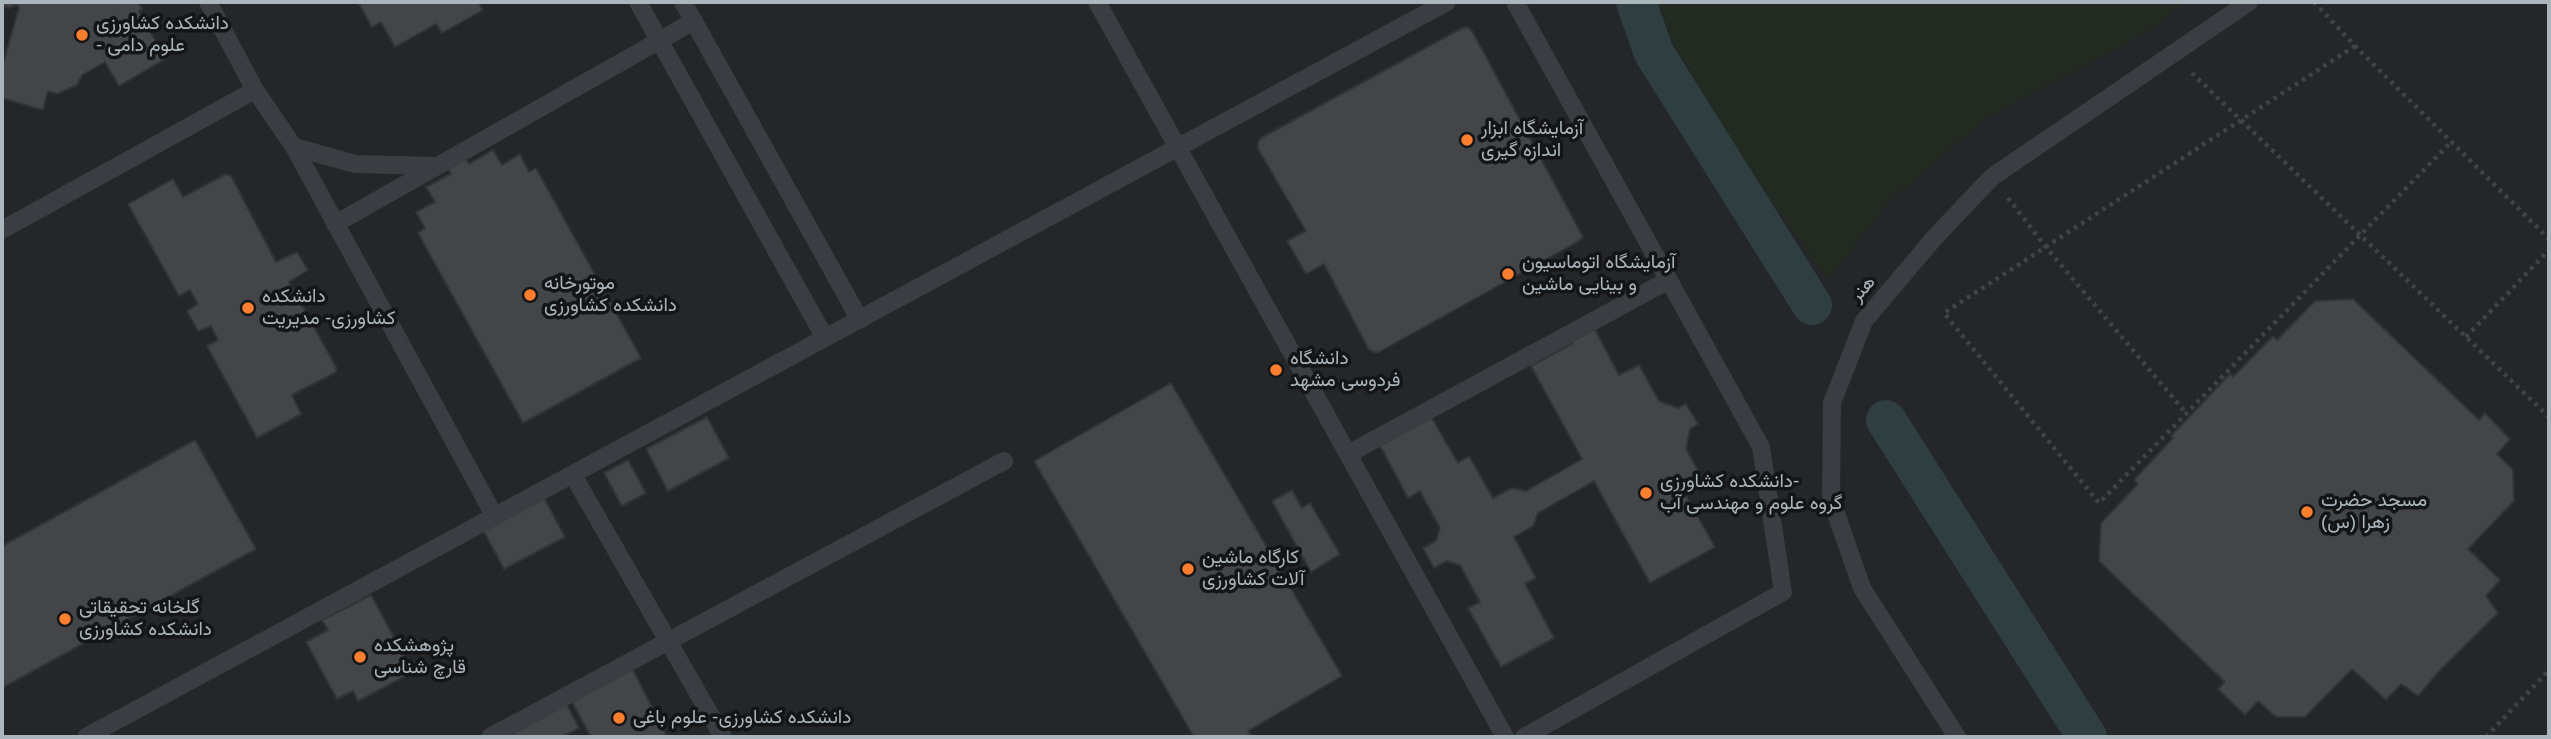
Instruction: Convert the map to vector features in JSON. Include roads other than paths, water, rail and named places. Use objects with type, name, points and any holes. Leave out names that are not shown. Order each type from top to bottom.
[{"type":"lane","points":[[208,2],[255,90],[294,147],[495,517]]},
{"type":"lane","points":[[638,2],[825,338]]},
{"type":"lane","points":[[683,2],[860,320]]},
{"type":"lane","points":[[1097,2],[1505,737]]},
{"type":"lane","points":[[86,737],[1447,2]]},
{"type":"lane","points":[[1515,2],[1761,447],[1783,592],[1524,737]]},
{"type":"lane","name":"هنر","points":[[1957,737],[1862,588],[1831,499],[1832,403],[1864,321],[1936,236],[1992,177],[2249,2]]},
{"type":"lane","points":[[335,224],[694,21]]},
{"type":"lane","points":[[2,230],[255,90]]},
{"type":"lane","points":[[294,147],[355,164],[437,166]]},
{"type":"lane","points":[[1348,454],[1669,280]]},
{"type":"lane","points":[[490,737],[1004,461]]},
{"type":"lane","points":[[573,475],[723,737]]},
{"type":"waterway","points":[[1636,2],[1654,53],[1812,305]]},
{"type":"waterway","points":[[1886,420],[2087,737]]},
{"type":"place","name":"دانشکده کشاورزی - علوم دامی","points":[[82,35]]},
{"type":"place","name":"آزمایشگاه ابزار اندازه گیری","points":[[1467,140]]},
{"type":"place","name":"آزمایشگاه اتوماسیون و بینایی ماشین","points":[[1508,274]]},
{"type":"place","name":"موتورخانه دانشکده کشاورزی","points":[[530,295]]},
{"type":"place","name":"دانشکده کشاورزی- مدیریت","points":[[248,308]]},
{"type":"place","name":"دانشگاه فردوسی مشهد","points":[[1276,370]]},
{"type":"place","name":"دانشکده کشاورزی- گروه علوم و مهندسی آب","points":[[1646,493]]},
{"type":"place","name":"مسجد حضرت زهرا (س)","points":[[2307,512]]},
{"type":"place","name":"کارگاه ماشین آلات کشاورزی","points":[[1188,569]]},
{"type":"place","name":"گلخانه تحقیقاتی دانشکده کشاورزی","points":[[65,619]]},
{"type":"place","name":"پژوهشکده قارچ شناسی","points":[[360,657]]},
{"type":"place","name":"دانشکده کشاورزی- علوم باغی","points":[[619,718]]}]
